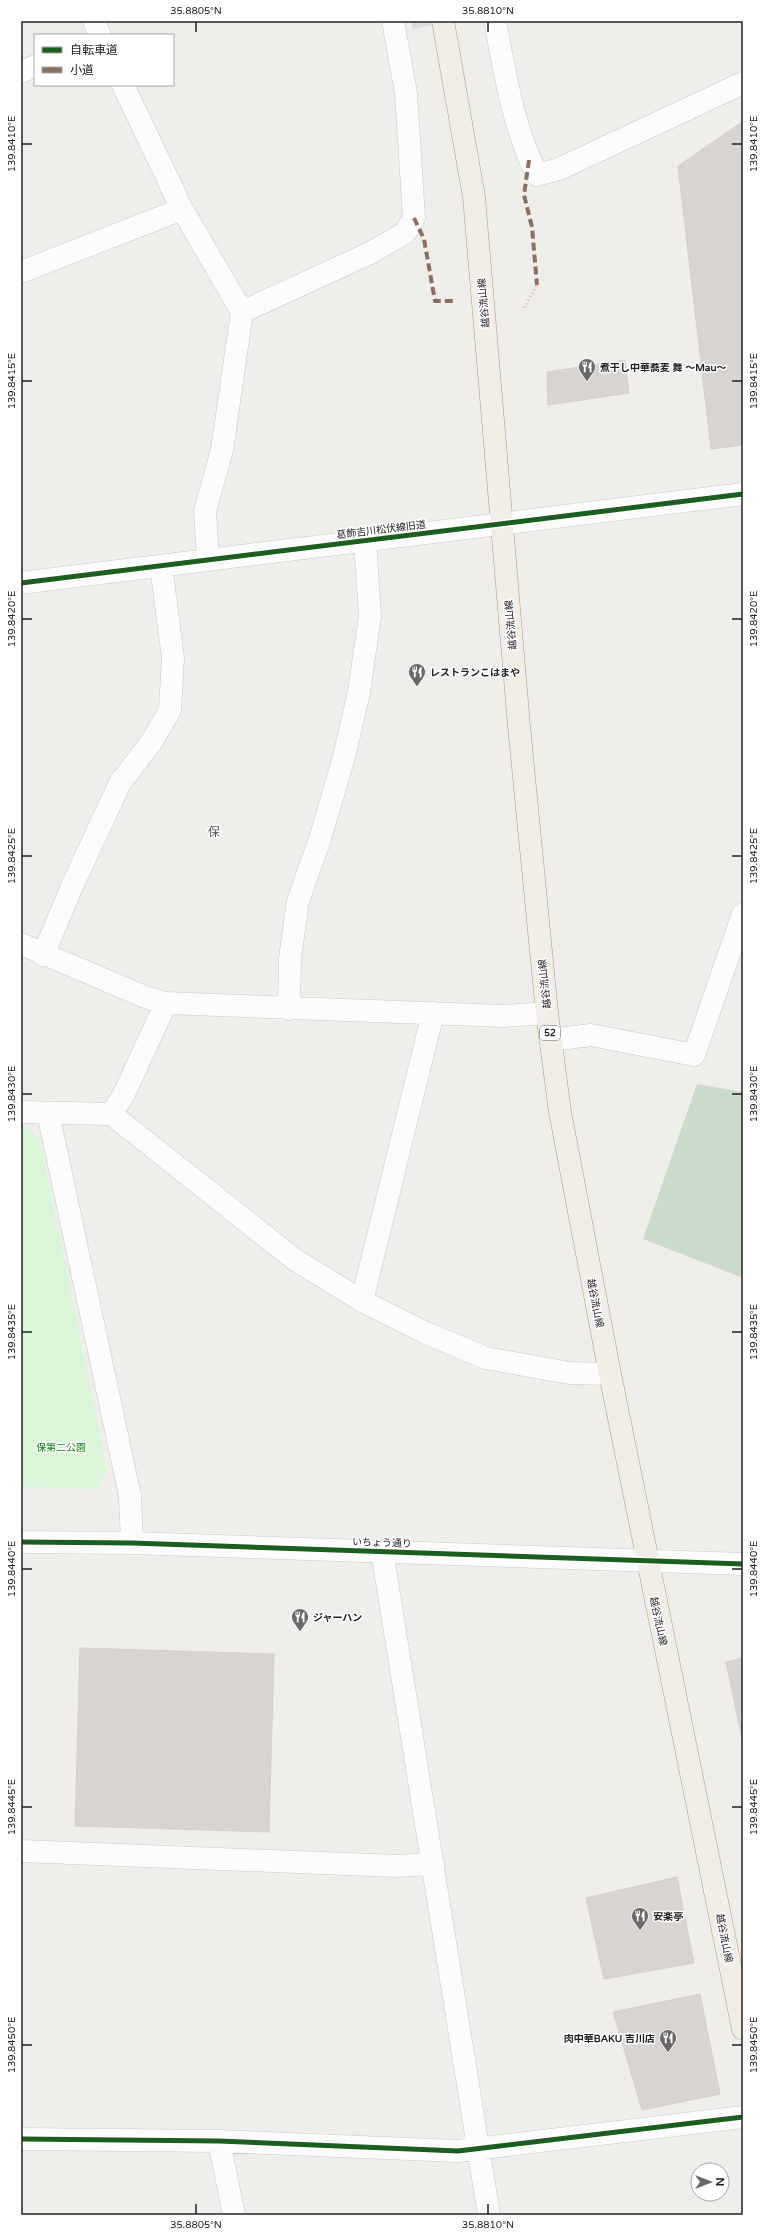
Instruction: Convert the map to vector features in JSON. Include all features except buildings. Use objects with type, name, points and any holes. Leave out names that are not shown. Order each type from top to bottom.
[{"type":"main road","name":"越谷流山線","points":[[443,23],[474,197],[518,726],[547,1013],[560,1112],[647,1561],[743,2030]]},
{"type":"street","points":[[94,21],[100,34]]},
{"type":"street","points":[[242,312],[370,253],[405,233],[414,218],[406,93],[393,21]]},
{"type":"street","points":[[495,21],[507,89],[523,144],[537,175],[559,169],[743,83]]},
{"type":"street","points":[[21,72],[34,66]]},
{"type":"street","points":[[123,86],[182,209],[242,312],[222,450],[206,511],[208,559]]},
{"type":"street","points":[[21,272],[182,209]]},
{"type":"street","name":"葛飾吉川松伏線旧道","points":[[21,583],[743,494]]},
{"type":"street","points":[[289,1008],[290,958],[298,901],[320,839],[344,757],[359,692],[370,616],[365,540]]},
{"type":"street","points":[[42,955],[120,783],[152,741],[170,710],[173,658],[160,566]]},
{"type":"street","points":[[551,1040],[591,1035],[694,1055],[743,914]]},
{"type":"street","points":[[21,944],[42,955],[145,997],[166,1003],[504,1016],[547,1013]]},
{"type":"street","points":[[112,1114],[123,1096],[166,1003]]},
{"type":"street","points":[[362,1301],[433,1013]]},
{"type":"street","points":[[21,1112],[112,1114],[294,1259],[362,1301],[426,1333],[486,1358],[569,1373],[610,1374]]},
{"type":"street","points":[[48,1113],[130,1496],[132,1543]]},
{"type":"street","name":"いちょう通り","points":[[21,1542],[132,1543],[743,1564]]},
{"type":"street","points":[[382,1551],[489,2215]]},
{"type":"street","points":[[21,1851],[396,1866],[433,1864]]},
{"type":"street","points":[[21,2139],[220,2141],[458,2151],[478,2150],[743,2117]]},
{"type":"street","points":[[220,2141],[234,2215]]},
{"type":"path","points":[[524,308],[537,285]]},
{"type":"green space","points":[[697,1084],[743,1092],[743,1278],[643,1239]]},
{"type":"green space","name":"保第二公園","points":[[21,1127],[26,1127],[40,1140],[107,1472],[97,1489],[21,1487]]},
{"type":"pier","points":[[411,21],[453,21],[413,29]]},
{"type":"marked path","points":[[529,160],[524,195],[532,227],[537,285]]},
{"type":"marked path","points":[[414,218],[424,239],[435,301],[453,301]]},
{"type":"cycle path","points":[[21,583],[743,494]]},
{"type":"cycle path","points":[[21,1542],[132,1543],[743,1564]]},
{"type":"cycle path","points":[[21,2139],[219,2141],[458,2151],[743,2117]]},
{"type":"place","name":"煮干し中華蕎麦 舞 〜Mau〜","points":[[587,382]]},
{"type":"place","name":"レストランこはまや","points":[[417,687]]},
{"type":"place","name":"ジャーハン","points":[[300,1632]]},
{"type":"place","name":"安楽亭","points":[[640,1931]]},
{"type":"place","name":"肉中華BAKU 吉川店","points":[[668,2053]]},
{"type":"district","name":"保","points":[[214,832]]}]
